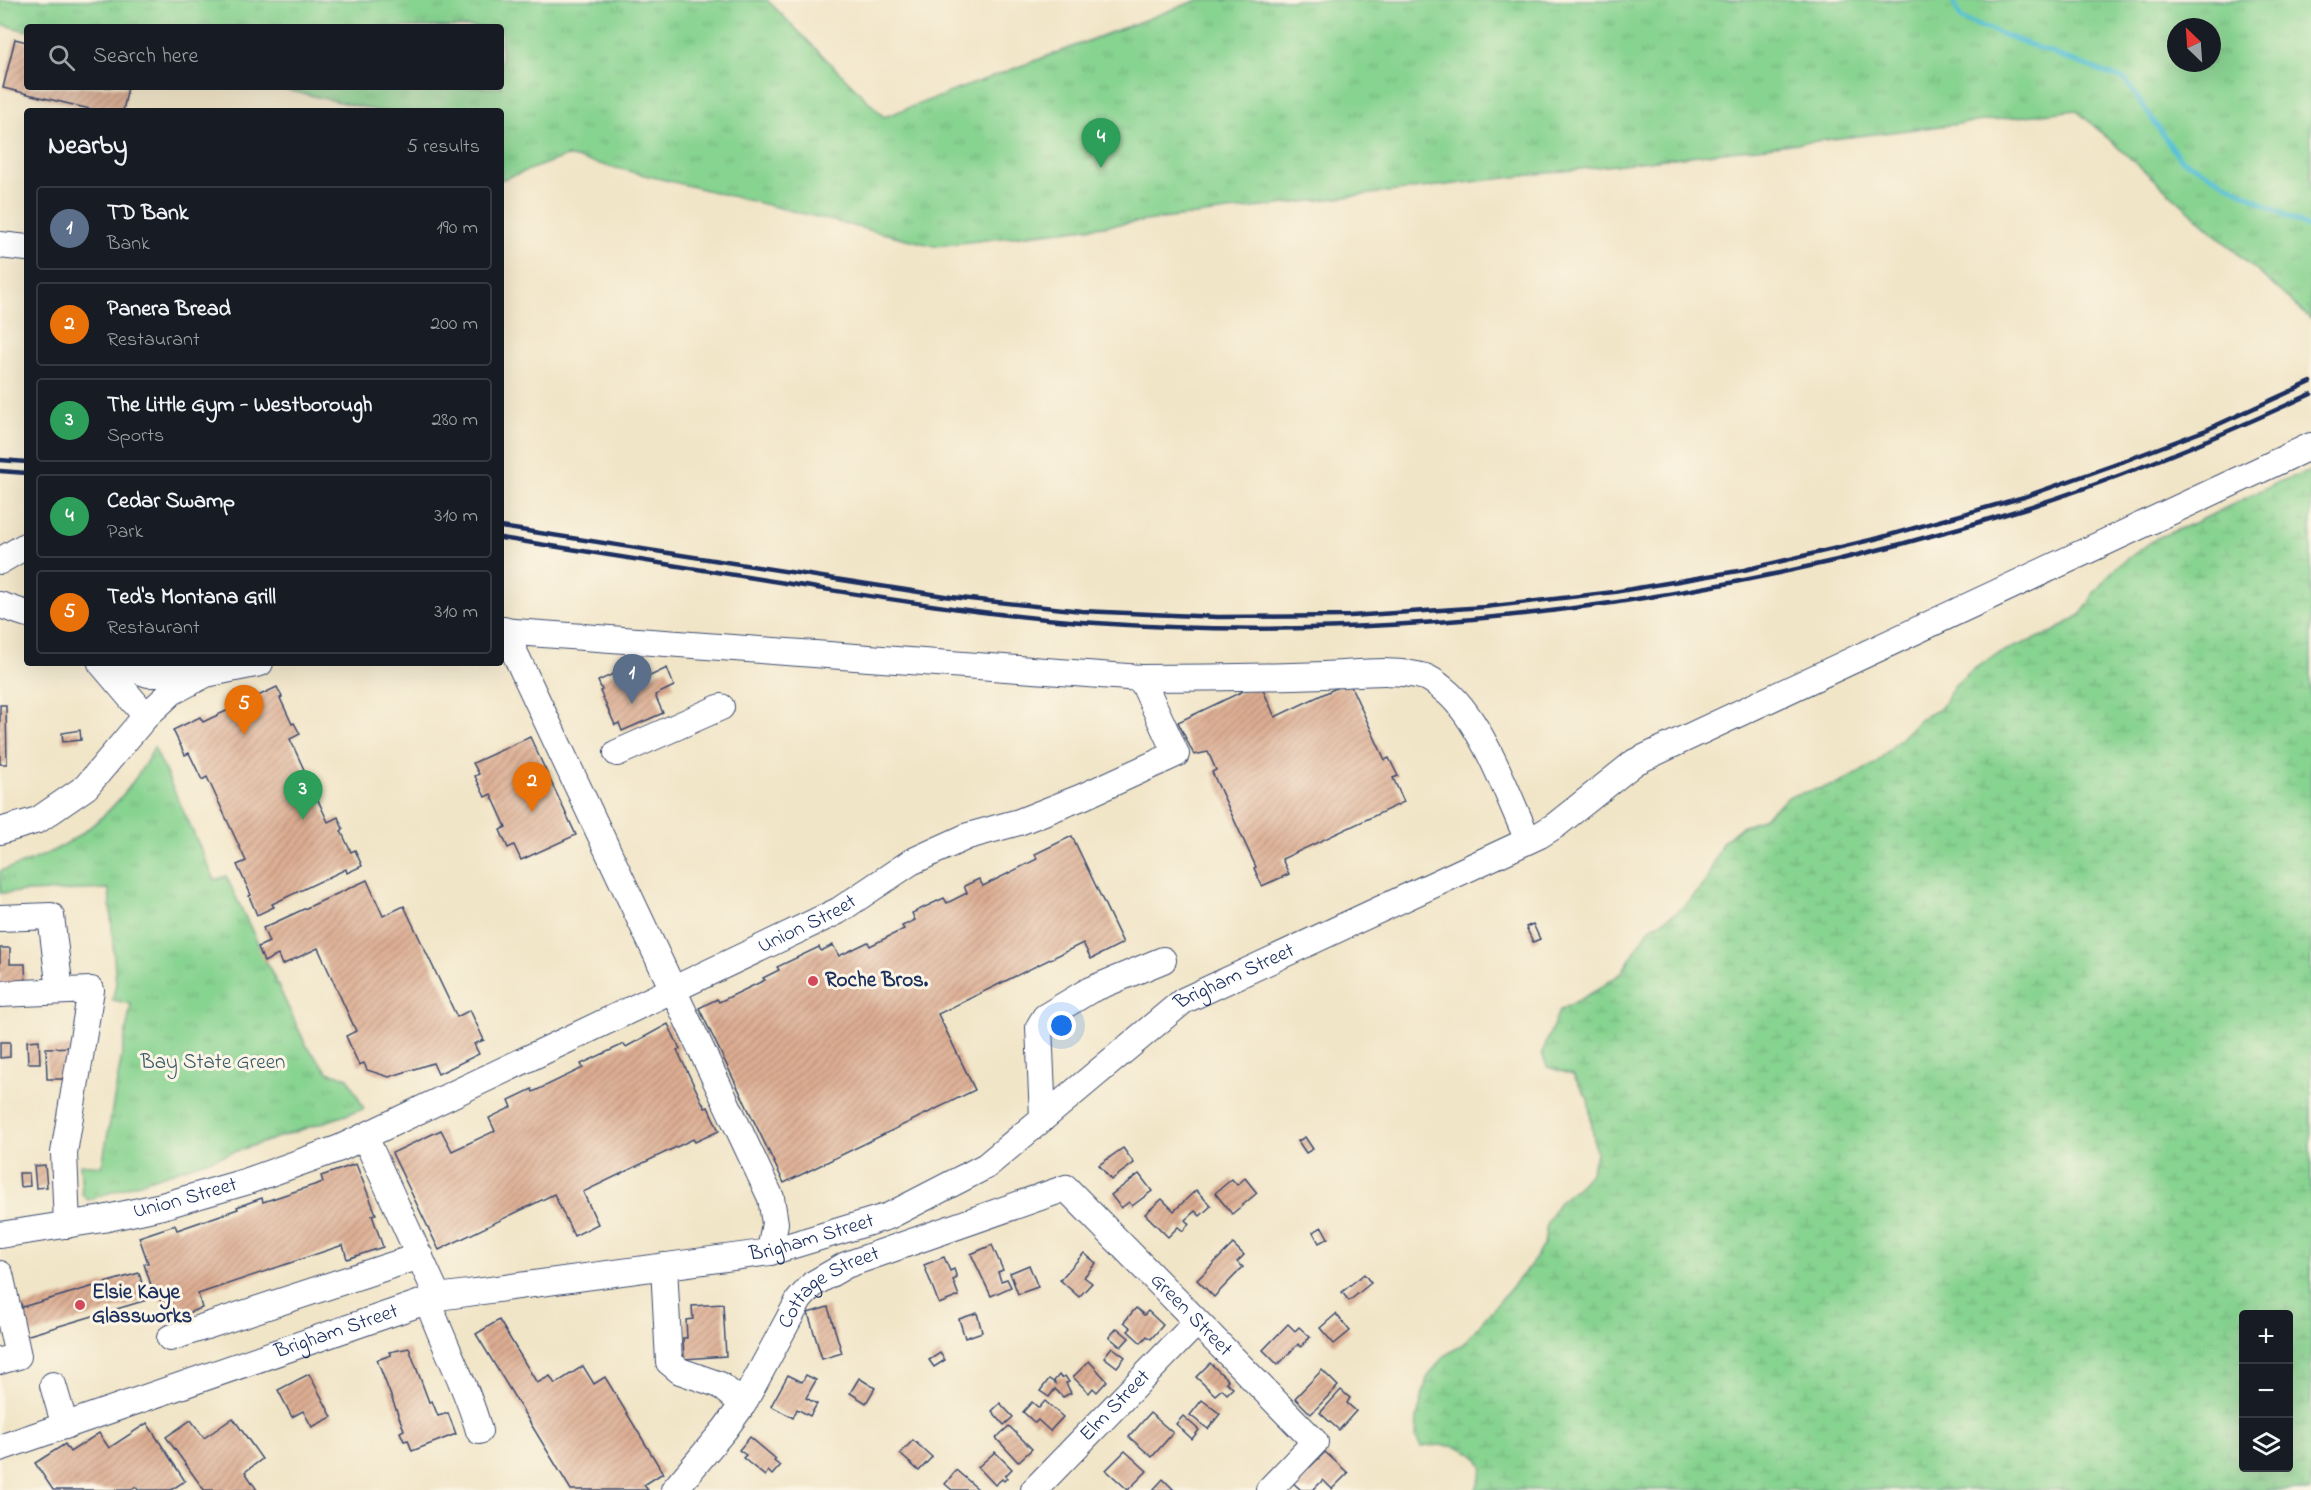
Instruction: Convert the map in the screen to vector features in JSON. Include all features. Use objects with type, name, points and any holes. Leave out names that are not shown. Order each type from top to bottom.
[{"type":"street","points":[[0,245],[24,248]]},
{"type":"street","name":"Brigham Street","points":[[0,1448],[433,1299],[770,1252],[889,1216],[986,1166],[1183,1001],[1534,838],[1556,825],[1635,762],[2311,446]]},
{"type":"street","points":[[0,561],[24,547]]},
{"type":"street","points":[[0,605],[24,613]]},
{"type":"street","points":[[504,630],[1141,678],[1371,673],[1426,677],[1446,691],[1469,718],[1534,838]]},
{"type":"street","points":[[504,632],[771,1198],[776,1223],[770,1252]]},
{"type":"street","points":[[104,666],[146,716]]},
{"type":"street","points":[[124,666],[148,674],[206,674],[245,666]]},
{"type":"street","points":[[0,831],[38,820],[86,787],[146,716],[172,692],[206,674]]},
{"type":"street","name":"Union Street","points":[[0,1235],[103,1220],[197,1197],[318,1156],[365,1137],[838,911],[911,862],[968,836],[1019,822],[1082,797],[1176,754],[1141,678]]},
{"type":"street","points":[[617,753],[721,707]]},
{"type":"street","points":[[0,918],[51,916],[60,991]]},
{"type":"street","points":[[1043,1118],[1040,1023],[1045,1017],[1090,990],[1163,960]]},
{"type":"street","points":[[0,994],[91,990],[64,1153],[67,1226]]},
{"type":"street","points":[[365,1137],[420,1256],[433,1299],[437,1329],[473,1409],[479,1431]]},
{"type":"street","name":"Green Street","points":[[1066,1188],[1315,1442],[1269,1490]]},
{"type":"street","name":"Cottage Street","points":[[674,1490],[743,1404],[799,1300],[822,1277],[846,1265],[1066,1188]]},
{"type":"street","points":[[170,1338],[420,1256]]},
{"type":"street","points":[[664,1266],[669,1362],[680,1371],[720,1385],[743,1404]]},
{"type":"street","points":[[0,1274],[9,1359]]},
{"type":"street","name":"Elm Street","points":[[1034,1490],[1196,1323]]},
{"type":"street","points":[[53,1385],[65,1426]]},
{"type":"green space","points":[[0,0],[767,0],[884,117],[1198,0],[2311,0],[2311,319],[2076,110],[935,246],[567,156],[504,179],[504,108],[366,108],[287,90],[504,90],[504,24],[24,24],[24,30],[0,24]]},
{"type":"green space","points":[[2311,471],[2311,1490],[1476,1490],[1483,1467],[1474,1455],[1468,1451],[1448,1446],[1421,1447],[1416,1438],[1417,1418],[1427,1378],[1443,1357],[1463,1344],[1530,1266],[1544,1244],[1547,1223],[1558,1203],[1580,1185],[1591,1172],[1596,1154],[1588,1099],[1573,1075],[1547,1067],[1542,1053],[1559,1011],[1597,990],[1621,973],[1650,928],[1676,913],[1693,897],[1706,881],[1722,843],[1741,827],[1760,820],[1790,796],[1838,784],[1875,764],[1921,718],[1941,708],[1954,686],[1972,670],[1999,653],[2053,632],[2082,614],[2094,593],[2116,567],[2157,538],[2199,521],[2278,482]]},
{"type":"green space","name":"Bay State Green","points":[[154,747],[215,880],[226,876],[306,1045],[328,1072],[348,1078],[364,1109],[88,1200],[82,1194],[80,1164],[102,1166],[131,1004],[112,1000],[116,984],[109,889],[0,893],[0,871],[57,849],[90,827],[119,800],[141,770]]},
{"type":"building","points":[[15,39],[24,41],[24,90],[127,90],[124,108],[86,108],[3,88]]},
{"type":"building","points":[[639,662],[646,678],[667,668],[674,686],[655,695],[663,713],[622,731],[619,723],[615,725],[598,681]]},
{"type":"building","points":[[1349,682],[1385,760],[1389,758],[1398,776],[1393,778],[1404,802],[1282,859],[1289,874],[1262,886],[1254,868],[1256,867],[1212,772],[1216,770],[1208,752],[1194,755],[1178,722],[1260,683],[1275,717]]},
{"type":"building","points":[[277,687],[292,724],[294,723],[300,734],[290,739],[328,822],[338,817],[343,829],[341,831],[351,852],[355,850],[362,866],[347,873],[346,869],[272,904],[274,907],[257,915],[249,896],[251,895],[237,865],[246,861],[207,777],[202,780],[189,753],[185,755],[173,730],[200,717],[203,722]]},
{"type":"building","points":[[0,705],[6,705],[7,764],[0,764]]},
{"type":"building","points":[[80,730],[81,740],[63,742],[62,733]]},
{"type":"building","points":[[530,737],[576,835],[521,860],[514,845],[508,848],[500,830],[506,827],[491,794],[485,797],[475,776],[479,774],[473,763]]},
{"type":"building","points":[[1072,836],[1123,943],[1091,959],[1083,943],[938,1014],[975,1090],[784,1183],[699,1008],[717,999],[719,1002],[765,980],[763,978],[779,970],[777,967],[819,947],[821,951],[833,945],[839,956],[868,942],[870,946],[904,929],[902,926],[915,920],[912,913],[944,898],[947,903],[967,893],[964,886],[979,879],[983,886],[1037,859],[1035,854]]},
{"type":"building","points":[[367,880],[383,916],[404,906],[457,1017],[470,1010],[484,1040],[474,1044],[479,1054],[438,1074],[433,1063],[389,1077],[367,1070],[364,1063],[359,1065],[346,1036],[356,1031],[318,948],[282,965],[278,955],[264,962],[258,947],[269,942],[263,928]]},
{"type":"building","points":[[1533,924],[1540,939],[1533,942],[1526,927]]},
{"type":"building","points":[[0,948],[10,948],[10,964],[25,964],[26,989],[0,989]]},
{"type":"building","points":[[668,1024],[680,1049],[677,1050],[705,1108],[708,1107],[719,1131],[695,1142],[693,1139],[583,1192],[598,1224],[574,1236],[554,1194],[439,1250],[392,1153],[441,1130],[452,1151],[495,1131],[489,1118],[512,1107],[509,1100],[532,1089],[533,1092],[583,1068],[581,1064],[624,1044],[626,1047]]},
{"type":"building","points":[[39,1040],[40,1063],[28,1063],[27,1041]]},
{"type":"building","points":[[0,1042],[10,1042],[10,1057],[0,1058]]},
{"type":"building","points":[[74,1047],[74,1079],[47,1079],[46,1048]]},
{"type":"building","points":[[1305,1137],[1313,1149],[1306,1153],[1298,1141]]},
{"type":"building","points":[[1123,1148],[1134,1163],[1111,1180],[1099,1165]]},
{"type":"building","points":[[356,1164],[376,1214],[372,1215],[383,1247],[347,1259],[343,1245],[198,1294],[202,1308],[167,1320],[156,1287],[152,1288],[144,1264],[148,1263],[139,1237],[175,1225],[177,1230],[238,1209],[237,1207],[262,1198],[263,1202],[323,1182],[321,1176]]},
{"type":"building","points":[[45,1165],[47,1187],[36,1188],[34,1166]]},
{"type":"building","points":[[19,1173],[29,1173],[30,1186],[20,1187]]},
{"type":"building","points":[[1139,1174],[1152,1191],[1132,1206],[1129,1202],[1121,1208],[1111,1195]]},
{"type":"building","points":[[1245,1178],[1257,1193],[1232,1214],[1215,1193],[1232,1179],[1237,1185]]},
{"type":"building","points":[[1196,1190],[1211,1206],[1200,1216],[1195,1211],[1185,1220],[1189,1224],[1183,1231],[1178,1227],[1168,1237],[1145,1214],[1162,1199],[1174,1211]]},
{"type":"building","points":[[1322,1227],[1328,1238],[1319,1243],[1313,1232]]},
{"type":"building","points":[[1233,1244],[1244,1255],[1237,1262],[1243,1267],[1214,1297],[1197,1280]]},
{"type":"building","points":[[992,1245],[1003,1270],[998,1272],[1001,1281],[1007,1279],[1011,1287],[991,1296],[971,1254]]},
{"type":"building","points":[[1084,1253],[1096,1263],[1084,1277],[1092,1283],[1079,1297],[1060,1280]]},
{"type":"building","points":[[944,1257],[950,1271],[954,1269],[957,1278],[953,1280],[959,1296],[939,1304],[924,1265]]},
{"type":"building","points":[[1029,1265],[1038,1287],[1018,1294],[1010,1273]]},
{"type":"building","name":"Elsie Kaye Glassworks","points":[[139,1273],[147,1300],[22,1337],[16,1306],[21,1304],[22,1307]]},
{"type":"building","points":[[1364,1274],[1371,1283],[1349,1301],[1342,1292]]},
{"type":"building","points":[[723,1304],[726,1356],[684,1359],[683,1338],[687,1338],[686,1320],[693,1319],[692,1306]]},
{"type":"building","points":[[828,1307],[842,1353],[822,1359],[808,1313]]},
{"type":"building","points":[[1136,1308],[1144,1315],[1148,1311],[1163,1325],[1151,1339],[1147,1336],[1141,1343],[1128,1331],[1131,1328],[1124,1322]]},
{"type":"building","points":[[977,1313],[982,1332],[965,1338],[959,1319]]},
{"type":"building","points":[[1336,1314],[1350,1331],[1334,1344],[1320,1328]]},
{"type":"building","points":[[499,1320],[537,1383],[550,1376],[555,1384],[583,1366],[594,1384],[605,1377],[663,1473],[644,1485],[648,1490],[571,1490],[476,1334]]},
{"type":"building","points":[[1288,1324],[1295,1331],[1299,1327],[1310,1337],[1301,1347],[1298,1344],[1278,1365],[1263,1350]]},
{"type":"building","points":[[1117,1328],[1129,1338],[1121,1347],[1109,1337]]},
{"type":"building","points":[[1112,1347],[1125,1357],[1117,1367],[1104,1357]]},
{"type":"building","points":[[409,1348],[429,1402],[432,1401],[438,1416],[448,1413],[456,1434],[412,1451],[408,1440],[404,1441],[400,1432],[404,1430],[377,1360],[391,1355],[389,1352]]},
{"type":"building","points":[[940,1353],[945,1360],[934,1367],[929,1360]]},
{"type":"building","points":[[1089,1361],[1107,1381],[1097,1392],[1093,1388],[1089,1393],[1073,1377]]},
{"type":"building","points":[[1210,1363],[1233,1388],[1227,1394],[1222,1389],[1215,1395],[1196,1377]]},
{"type":"building","points":[[1322,1370],[1338,1386],[1311,1414],[1295,1398]]},
{"type":"building","points":[[309,1374],[332,1417],[312,1427],[303,1411],[292,1417],[278,1390]]},
{"type":"building","points":[[788,1375],[802,1382],[806,1375],[816,1380],[806,1398],[817,1404],[810,1416],[797,1409],[793,1418],[771,1406]]},
{"type":"building","points":[[1059,1375],[1061,1378],[1065,1376],[1069,1382],[1066,1383],[1071,1393],[1063,1397],[1055,1389],[1049,1397],[1040,1391],[1049,1379],[1055,1383]]},
{"type":"building","points":[[859,1378],[875,1388],[866,1403],[850,1393]]},
{"type":"building","points":[[1341,1390],[1350,1398],[1347,1403],[1356,1411],[1339,1430],[1320,1413]]},
{"type":"building","points":[[1202,1400],[1220,1414],[1208,1429],[1190,1415]]},
{"type":"building","points":[[1045,1401],[1063,1417],[1050,1431],[1038,1420],[1035,1423],[1023,1412],[1032,1402],[1039,1408]]},
{"type":"building","points":[[1000,1403],[1013,1417],[1004,1425],[992,1411]]},
{"type":"building","points":[[1150,1413],[1173,1433],[1152,1457],[1129,1437]]},
{"type":"building","points":[[1183,1416],[1199,1430],[1192,1439],[1176,1424]]},
{"type":"building","points":[[233,1418],[262,1459],[245,1472],[257,1490],[204,1490],[166,1437],[191,1420],[204,1438]]},
{"type":"building","points":[[147,1423],[185,1481],[171,1490],[138,1490],[136,1487],[131,1490],[53,1490],[35,1463],[65,1444],[70,1452],[99,1433],[109,1448]]},
{"type":"building","points":[[1009,1426],[1032,1449],[1018,1462],[996,1438]]},
{"type":"building","points":[[750,1437],[776,1459],[774,1461],[780,1466],[772,1475],[768,1471],[765,1476],[743,1458],[746,1455],[739,1450]]},
{"type":"building","points":[[913,1440],[932,1457],[919,1471],[900,1454]]},
{"type":"building","points":[[1125,1451],[1147,1471],[1128,1490],[1106,1470]]},
{"type":"building","points":[[995,1452],[1012,1469],[1005,1476],[1007,1478],[1004,1481],[1002,1479],[995,1485],[978,1467]]},
{"type":"building","points":[[1325,1452],[1348,1473],[1332,1489],[1323,1480],[1313,1490],[1301,1490],[1291,1481],[1307,1464],[1310,1467]]},
{"type":"building","points":[[956,1470],[979,1490],[952,1490],[945,1484]]},
{"type":"building","points":[[1163,1479],[1174,1490],[1153,1490]]},
{"type":"waterway","points":[[1953,0],[1961,19],[2125,80],[2179,158],[2311,229]]},
{"type":"railway","points":[[504,527],[951,597],[1082,611],[1218,617],[1350,616],[1485,607],[1614,592],[1744,570],[1879,538],[2024,497],[2114,465],[2206,430],[2311,382]]},
{"type":"railway","points":[[504,538],[908,602],[1046,619],[1201,628],[1320,628],[1440,622],[1559,610],[1677,593],[1795,570],[1911,541],[2026,508],[2135,470],[2311,394]]},
{"type":"railway","points":[[0,460],[24,462]]},
{"type":"railway","points":[[0,471],[24,473]]},
{"type":"place","name":"Cedar Swamp","points":[[1101,168]]},
{"type":"place","name":"TD Bank","points":[[632,704]]},
{"type":"place","name":"Ted's Montana Grill","points":[[244,735]]},
{"type":"place","name":"Panera Bread","points":[[532,812]]},
{"type":"place","name":"The Little Gym - Westborough","points":[[303,820]]},
{"type":"place","name":"Roche Bros.","points":[[813,981]]},
{"type":"place","name":"Elsie Kaye Glassworks","points":[[80,1305]]}]
